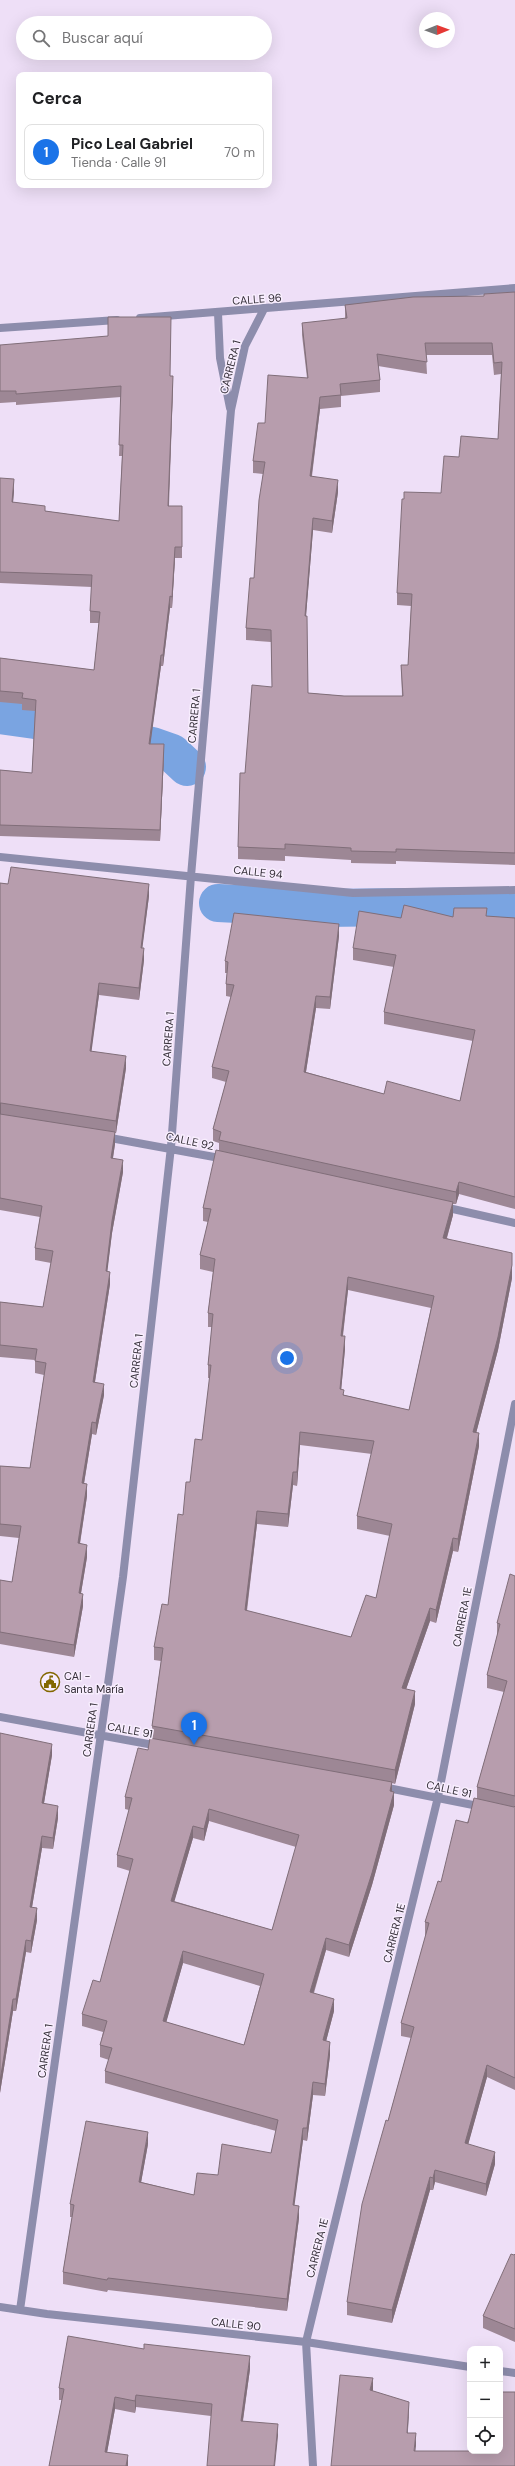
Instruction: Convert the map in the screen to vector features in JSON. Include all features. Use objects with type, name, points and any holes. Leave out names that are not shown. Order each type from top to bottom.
[{"type":"street","name":"CALLE 96","points":[[0,328],[218,313],[515,288]]},
{"type":"street","name":"CARRERA 1","points":[[20,2310],[123,1577],[171,1147],[191,876],[231,410],[245,346],[264,309]]},
{"type":"street","name":"CARRERA 1","points":[[218,313],[220,358],[231,410]]},
{"type":"street","name":"CALLE 94","points":[[0,857],[354,893],[515,890]]},
{"type":"street","name":"CALLE 92","points":[[93,1135],[171,1147],[232,1161]]},
{"type":"street","points":[[438,1206],[515,1223]]},
{"type":"street","name":"CARRERA 1E","points":[[313,2466],[306,2342],[438,1798],[515,1404]]},
{"type":"street","name":"CALLE 91","points":[[0,1717],[171,1749]]},
{"type":"street","name":"CALLE 91","points":[[375,1786],[492,1809]]},
{"type":"street","name":"CALLE 90","points":[[0,2307],[306,2342],[467,2367]]},
{"type":"street","points":[[503,2372],[515,2374]]},
{"type":"building","points":[[515,292],[515,853],[396,849],[396,852],[351,851],[351,848],[285,844],[285,849],[238,847],[240,773],[245,773],[252,685],[272,687],[271,630],[246,628],[250,578],[254,578],[259,500],[265,462],[253,461],[258,423],[265,423],[268,375],[308,378],[302,323],[347,318],[345,305],[413,297],[484,296],[484,294]],"holes":[[[425,343],[492,343],[494,363],[502,362],[498,439],[461,436],[459,457],[444,456],[441,493],[404,492],[404,499],[402,499],[397,593],[412,594],[408,665],[401,665],[403,696],[344,696],[308,693],[307,616],[305,616],[313,518],[332,521],[338,480],[310,476],[320,397],[341,395],[340,384],[380,380],[377,354],[427,362]]]},
{"type":"building","points":[[108,317],[171,317],[170,376],[173,376],[168,506],[182,506],[182,547],[175,547],[172,597],[170,596],[163,655],[161,655],[149,744],[164,744],[160,830],[0,825],[0,770],[32,773],[36,700],[22,698],[23,693],[0,691],[0,658],[94,670],[100,612],[90,611],[92,575],[0,572],[0,478],[14,479],[12,502],[45,506],[45,511],[119,521],[123,445],[119,445],[121,386],[16,394],[16,391],[0,391],[0,345],[108,336]]},
{"type":"building","points":[[11,867],[149,884],[141,948],[144,948],[139,988],[99,983],[90,1051],[126,1056],[116,1121],[0,1103],[0,883],[8,884]]},
{"type":"building","points":[[404,905],[453,917],[454,908],[487,908],[486,916],[515,918],[515,1197],[459,1182],[456,1192],[219,1140],[221,1132],[213,1129],[229,1071],[212,1067],[234,985],[226,984],[228,962],[225,961],[234,913],[339,924],[330,997],[316,996],[304,1072],[384,1094],[387,1081],[460,1101],[475,1030],[384,1012],[396,955],[353,948],[359,911],[401,918]]},
{"type":"building","points":[[0,1114],[115,1132],[111,1158],[123,1160],[112,1221],[106,1271],[110,1272],[93,1382],[104,1384],[96,1423],[92,1422],[82,1483],[87,1484],[78,1543],[87,1545],[79,1593],[83,1594],[74,1645],[0,1632],[0,1580],[12,1582],[21,1526],[0,1524],[0,1466],[30,1468],[46,1363],[35,1361],[37,1349],[0,1345],[0,1302],[43,1307],[53,1251],[35,1248],[42,1206],[0,1198]]},
{"type":"building","points":[[216,1150],[453,1202],[443,1238],[512,1253],[512,1265],[498,1337],[473,1432],[479,1433],[458,1539],[453,1538],[436,1610],[430,1608],[402,1688],[415,1691],[395,1770],[152,1726],[163,1648],[154,1647],[162,1604],[168,1605],[178,1514],[183,1515],[186,1482],[190,1482],[195,1439],[202,1440],[211,1365],[208,1365],[213,1314],[208,1313],[215,1259],[200,1255],[211,1209],[203,1208]],"holes":[[[348,1277],[434,1296],[409,1410],[343,1395],[344,1390],[340,1389],[345,1336],[341,1336]],[[300,1432],[374,1441],[357,1516],[392,1524],[376,1598],[366,1595],[351,1637],[245,1610],[257,1511],[288,1514],[293,1472],[297,1472]]]},
{"type":"building","points":[[510,1574],[515,1576],[515,1796],[477,1787],[507,1681],[487,1675],[500,1624],[497,1623]]},
{"type":"building","points":[[0,1733],[52,1744],[42,1803],[58,1806],[53,1838],[42,1836],[30,1907],[37,1908],[31,1941],[26,1940],[16,1999],[13,1999],[0,2081]]},
{"type":"building","points":[[150,1738],[392,1782],[390,1791],[394,1792],[372,1873],[349,1945],[326,1938],[310,1992],[334,1999],[323,2040],[330,2042],[325,2084],[313,2082],[307,2128],[303,2128],[293,2205],[299,2206],[287,2299],[108,2278],[107,2280],[63,2272],[74,2205],[70,2204],[86,2121],[148,2132],[139,2182],[194,2195],[197,2173],[218,2175],[222,2144],[271,2153],[278,2120],[105,2071],[112,2048],[100,2045],[107,2021],[82,2014],[93,1980],[100,1982],[133,1859],[117,1855],[132,1798],[125,1797],[138,1748],[148,1750]],"holes":[[[209,1809],[299,1835],[272,1930],[171,1901],[193,1826],[204,1829]],[[183,1951],[264,1974],[244,2045],[163,2021]]]},
{"type":"building","points":[[474,1798],[515,1806],[515,2078],[487,2065],[465,2143],[495,2152],[486,2184],[435,2170],[433,2178],[430,2177],[392,2310],[347,2302],[362,2204],[386,2120],[388,2121],[414,2027],[401,2023],[429,1923],[425,1922],[438,1881],[441,1882],[456,1820],[468,1823]]},
{"type":"building","points":[[511,2254],[515,2254],[515,2329],[483,2316]]},
{"type":"building","points":[[68,2336],[144,2349],[144,2344],[250,2356],[241,2421],[278,2424],[274,2466],[207,2466],[212,2404],[136,2395],[135,2401],[115,2397],[105,2452],[128,2455],[126,2466],[49,2466],[64,2389],[59,2388]]},
{"type":"building","points":[[340,2375],[373,2378],[370,2390],[409,2402],[407,2433],[416,2433],[414,2451],[467,2451],[467,2454],[503,2454],[503,2392],[515,2392],[515,2466],[331,2466]]},
{"type":"waterway","points":[[0,715],[35,720],[152,746],[172,753],[187,767]]},
{"type":"waterway","points":[[218,903],[320,908],[515,906]]},
{"type":"place","name":"CAI - Santa María","points":[[50,1682]]},
{"type":"place","name":"Pico Leal Gabriel","points":[[194,1745]]}]
